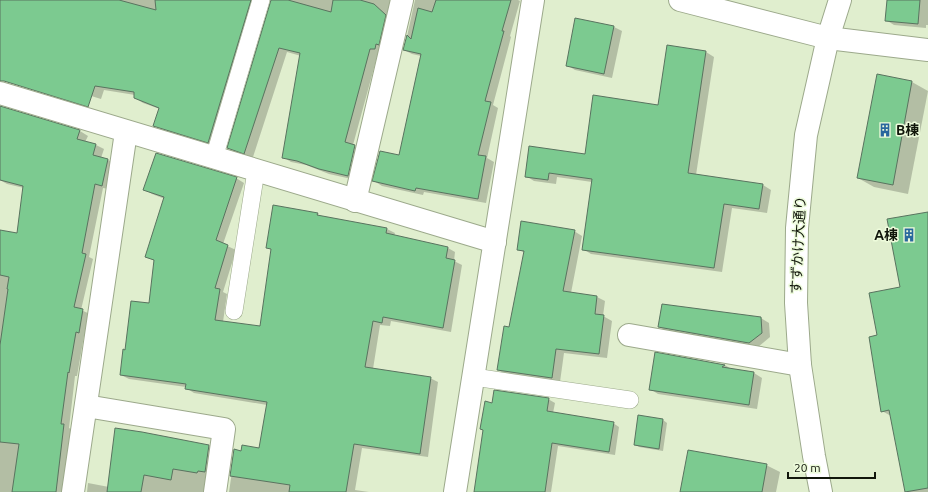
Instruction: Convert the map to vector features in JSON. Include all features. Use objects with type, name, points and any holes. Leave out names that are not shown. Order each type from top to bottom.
[{"type":"street","points":[[355,201],[402,0]]},
{"type":"street","points":[[455,492],[534,0]]},
{"type":"street","points":[[680,0],[828,38],[928,50]]},
{"type":"street","name":"すずかけ大通り","points":[[821,492],[800,365],[796,303],[797,228],[806,135],[828,38],[840,0]]},
{"type":"street","points":[[0,93],[495,242]]},
{"type":"street","points":[[73,492],[126,132]]},
{"type":"street","points":[[629,335],[800,365]]},
{"type":"street","points":[[86,406],[224,429],[215,492]]},
{"type":"lane","points":[[214,158],[261,0]]},
{"type":"lane","points":[[234,311],[256,171]]},
{"type":"lane","points":[[474,377],[630,400]]},
{"type":"building","points":[[0,0],[119,0],[156,10],[155,0],[251,0],[208,143],[153,126],[159,108],[134,98],[134,92],[95,86],[88,107],[0,81]]},
{"type":"building","points":[[271,0],[288,0],[331,12],[333,0],[360,0],[374,4],[386,15],[379,45],[376,44],[375,49],[370,49],[345,142],[355,145],[348,176],[282,158],[300,53],[279,48],[244,154],[227,148]]},
{"type":"building","points":[[436,0],[511,0],[485,101],[491,102],[478,155],[486,156],[478,199],[416,188],[415,191],[372,181],[380,151],[399,155],[421,54],[403,50],[407,35],[411,39],[418,8],[432,12]]},
{"type":"building","points":[[887,0],[920,0],[918,24],[885,21]]},
{"type":"building","points":[[575,18],[614,26],[604,74],[566,66]]},
{"type":"building","points":[[667,45],[706,51],[688,173],[763,184],[759,209],[724,204],[714,268],[582,250],[592,179],[549,173],[548,180],[525,177],[529,146],[585,154],[593,95],[658,105]]},
{"type":"building","name":"B棟","points":[[877,74],[912,81],[893,185],[857,178]]},
{"type":"building","points":[[0,106],[80,130],[77,139],[96,144],[93,155],[108,159],[102,186],[95,184],[82,253],[86,254],[74,307],[83,309],[79,333],[76,332],[69,373],[68,372],[61,424],[64,424],[56,492],[12,492],[19,444],[0,442],[0,345],[9,277],[0,275],[0,230],[17,233],[23,186],[0,180]]},
{"type":"building","points":[[156,153],[237,177],[216,240],[228,245],[215,288],[220,289],[215,320],[260,326],[271,249],[266,248],[273,205],[387,228],[386,233],[448,247],[446,258],[455,260],[443,328],[383,317],[382,323],[373,321],[365,367],[431,377],[420,454],[354,444],[346,492],[289,492],[290,485],[230,476],[234,449],[241,451],[242,445],[259,448],[267,402],[185,389],[186,384],[120,375],[123,349],[125,350],[131,301],[149,303],[154,260],[145,257],[164,197],[143,190]]},
{"type":"building","points":[[928,212],[928,488],[905,492],[889,410],[881,412],[869,337],[877,335],[869,293],[900,287],[887,219]]},
{"type":"building","points":[[521,221],[575,230],[563,291],[597,296],[595,314],[604,315],[599,354],[556,349],[552,378],[497,370],[504,326],[509,327],[524,251],[517,250]]},
{"type":"building","points":[[662,304],[761,317],[762,333],[749,343],[658,327]]},
{"type":"building","points":[[655,352],[725,365],[722,367],[754,372],[749,405],[649,390]]},
{"type":"building","points":[[494,390],[549,398],[547,411],[614,422],[609,452],[552,443],[545,492],[474,492],[483,430],[480,429],[485,401],[492,403]]},
{"type":"building","points":[[638,415],[663,419],[659,449],[634,445]]},
{"type":"building","points":[[115,428],[209,445],[205,472],[198,471],[197,473],[173,469],[171,480],[144,475],[141,492],[107,492]]},
{"type":"building","points":[[688,450],[767,464],[762,492],[680,492]]},
{"type":"place","name":"B棟","points":[[885,130]]},
{"type":"place","name":"A棟","points":[[909,235]]}]
